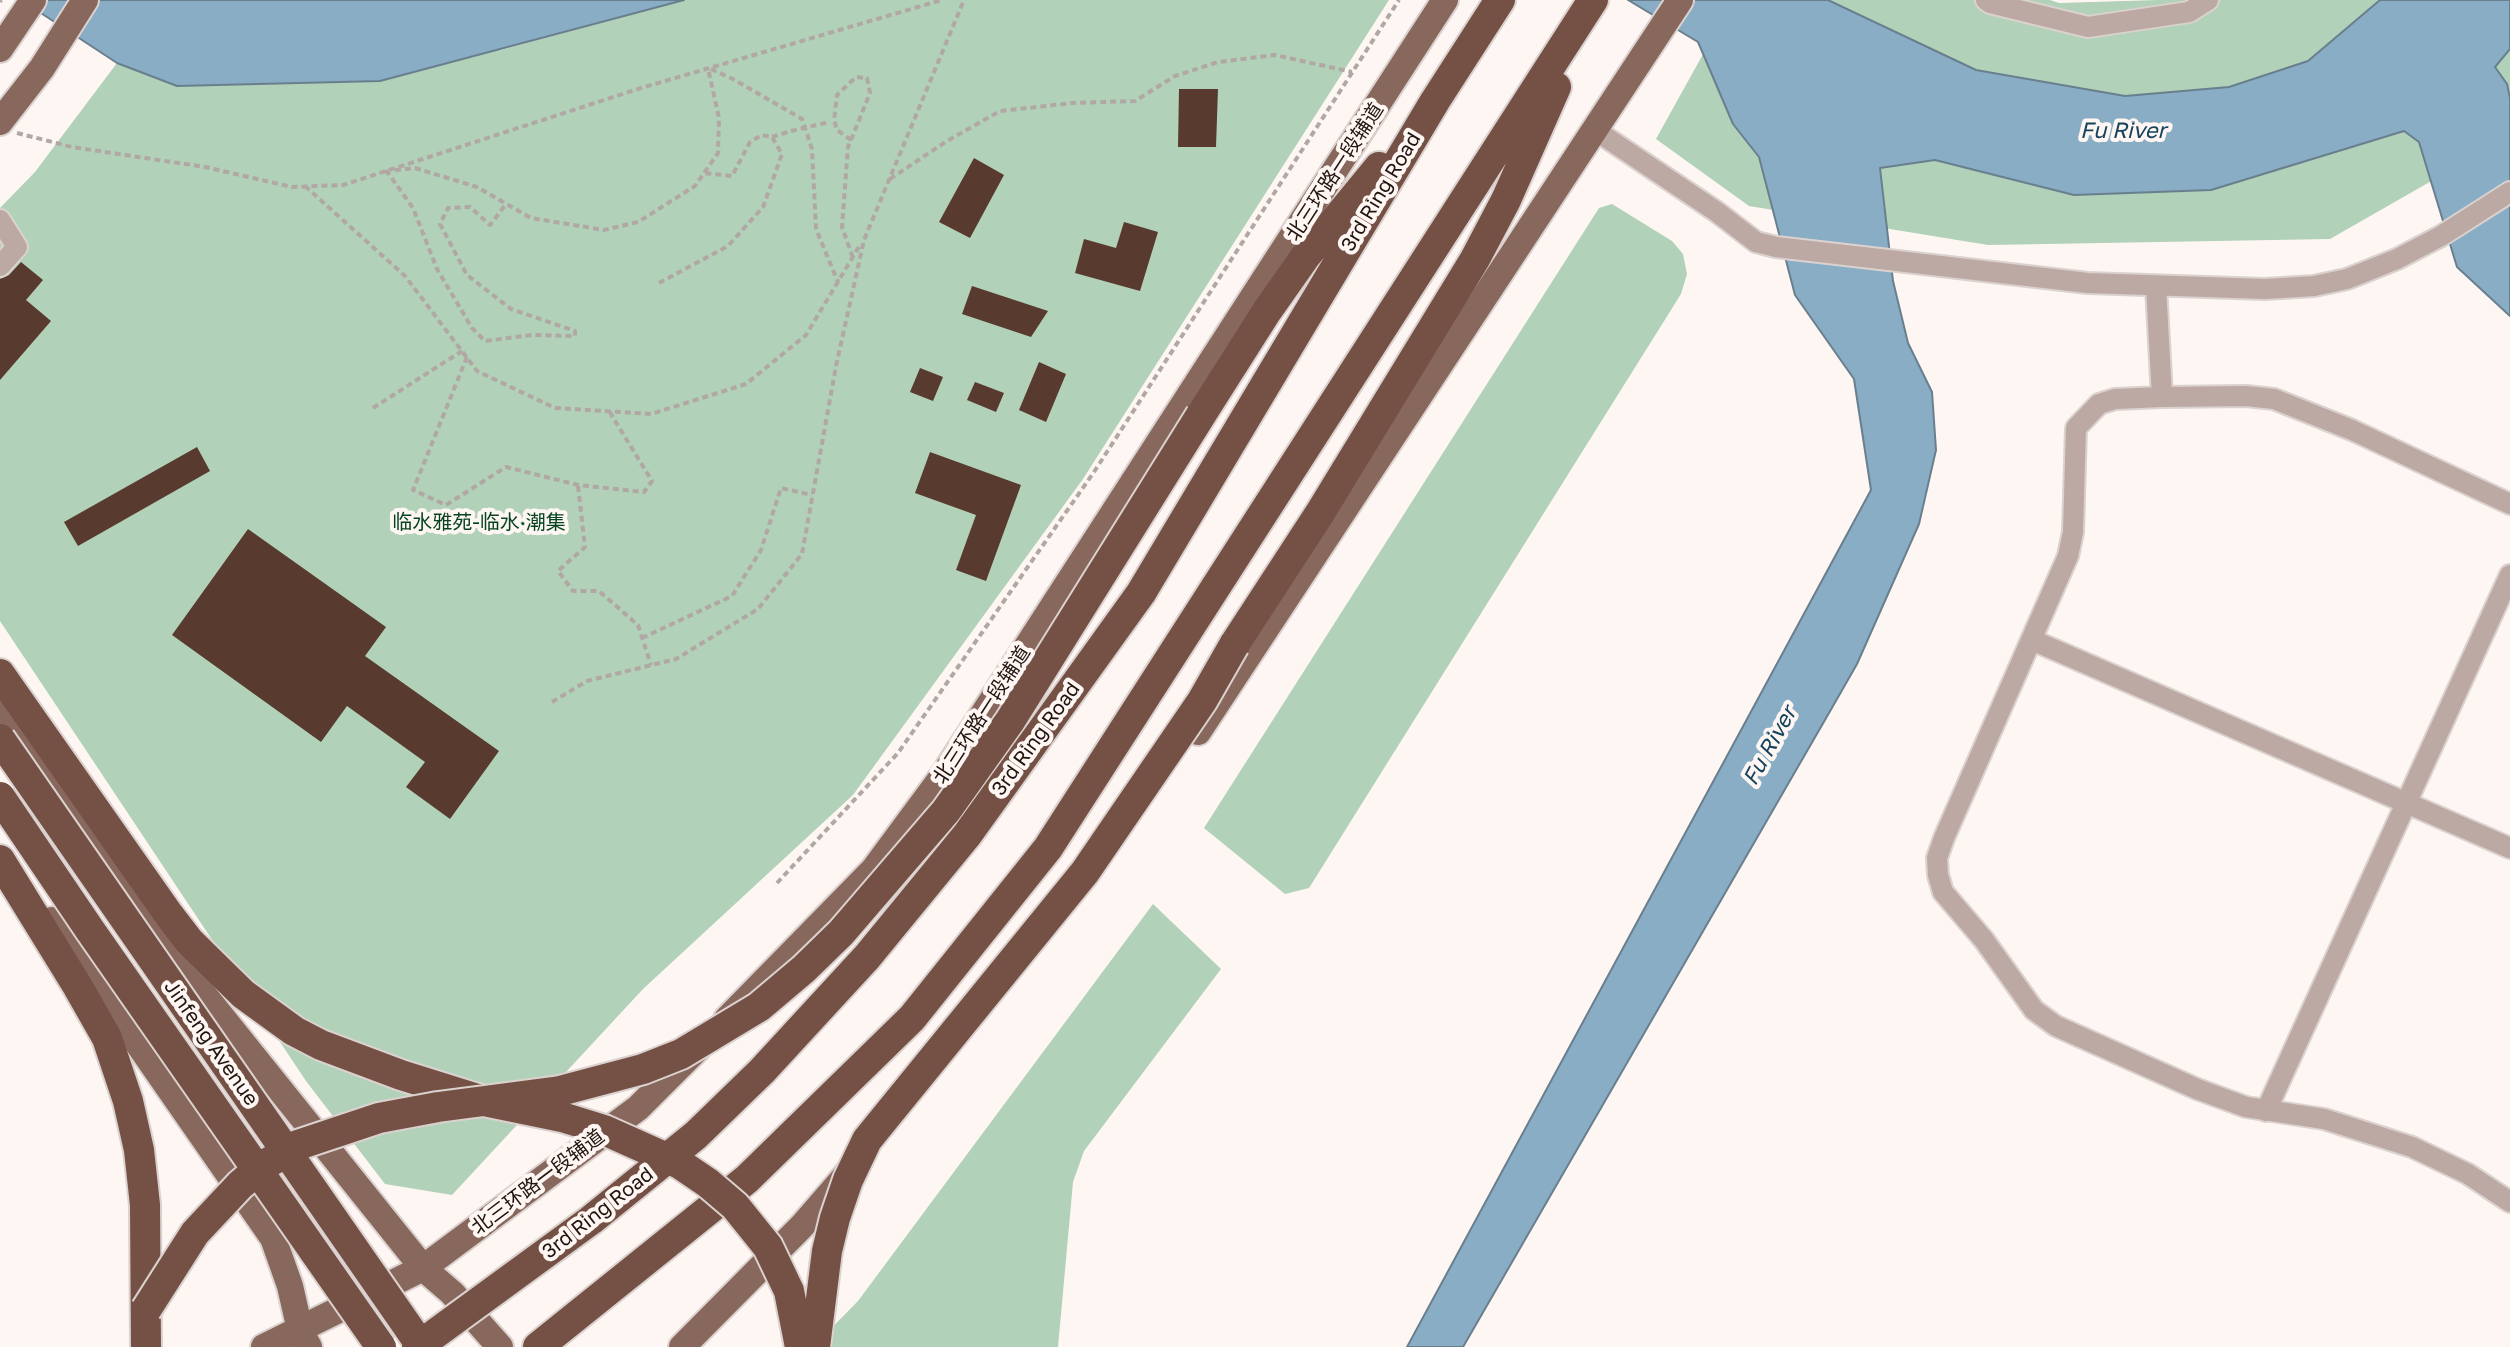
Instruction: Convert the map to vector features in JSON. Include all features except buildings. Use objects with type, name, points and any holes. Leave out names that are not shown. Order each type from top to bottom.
[{"type":"highway","name":"3rd Ring Road","points":[[419,1347],[591,1220],[696,1135],[762,1071],[867,957],[967,835],[1141,593],[1435,101],[1500,0]]},
{"type":"highway","points":[[538,1347],[747,1179],[912,1018],[1048,848],[1594,0]]},
{"type":"highway","points":[[815,1347],[827,1251],[835,1218],[867,1140],[1085,872],[1202,701],[1475,259],[1506,200],[1594,0]]},
{"type":"highway","points":[[123,1347],[195,1233],[261,1167],[298,1145],[379,1118],[560,1091],[643,1069],[681,1054],[759,1007],[804,969],[841,933],[946,811],[1010,721],[1267,311],[1305,257],[1435,101]]},
{"type":"highway","points":[[0,674],[169,915],[189,941],[243,994],[294,1031],[321,1045],[484,1101],[562,1117],[604,1130],[680,1164],[735,1206],[768,1247],[789,1291],[800,1347]]},
{"type":"highway","name":"Jinfeng Avenue","points":[[0,739],[419,1347]]},
{"type":"highway","name":"Jinfeng Avenue","points":[[0,797],[381,1347]]},
{"type":"highway","points":[[0,860],[107,1038],[128,1101],[139,1150],[145,1205],[146,1347]]},
{"type":"main road","points":[[3,45],[33,0]]},
{"type":"main road","points":[[7,127],[85,0]]},
{"type":"main road","name":"北三环路一段辅道","points":[[264,1347],[305,1338],[369,1295],[423,1268],[638,1108],[874,869],[945,773],[1445,0]]},
{"type":"main road","points":[[682,1347],[812,1214],[985,1015],[1119,846],[1243,666],[1680,0]]},
{"type":"main road","name":"Jinfeng Avenue","points":[[0,709],[197,986],[423,1268],[452,1293],[500,1347]]},
{"type":"main road","points":[[0,844],[273,1238],[305,1338]]},
{"type":"street","points":[[1986,0],[2088,27],[2189,12],[2208,0]]},
{"type":"street","points":[[1595,130],[1756,242],[1776,247],[2088,283],[2265,289],[2314,286],[2347,279],[2397,259],[2441,236],[2510,192]]},
{"type":"street","points":[[0,220],[17,247],[0,266]]},
{"type":"street","points":[[2156,286],[2162,397]]},
{"type":"street","points":[[2510,504],[2352,430],[2286,403],[2246,396],[2115,399],[2099,404],[2076,428],[2073,532],[2068,556],[1937,858],[1943,892],[1984,940],[2034,1010],[2056,1026],[2197,1089],[2246,1107],[2324,1119],[2412,1147],[2468,1174],[2510,1202]]},
{"type":"street","points":[[2266,1111],[2510,575]]},
{"type":"street","points":[[2032,640],[2510,848]]},
{"type":"path","points":[[7,127],[72,147],[205,167],[292,187],[343,185],[641,88],[942,0]]},
{"type":"path","points":[[305,186],[405,276],[477,371],[555,408],[651,414],[746,384],[806,335],[864,240],[964,0]]},
{"type":"path","points":[[777,883],[898,753],[1094,472],[1399,0]]},
{"type":"path","points":[[888,181],[947,141],[1000,111],[1073,103],[1135,101],[1175,76],[1218,62],[1275,55],[1352,72]]},
{"type":"path","points":[[386,170],[415,168],[477,187],[531,218],[604,230],[638,222],[695,186],[718,153],[719,118],[708,68]]},
{"type":"path","points":[[708,68],[802,119],[812,149],[816,229],[838,282]]},
{"type":"path","points":[[851,140],[837,130],[832,121],[837,95],[856,77],[867,78],[870,93],[851,140],[848,147],[842,227],[853,258]]},
{"type":"path","points":[[704,173],[732,176],[750,142],[762,135],[772,137],[832,121]]},
{"type":"path","points":[[659,283],[728,246],[763,207],[782,154],[772,137]]},
{"type":"path","points":[[386,170],[413,208],[437,269],[472,328],[485,341],[532,335],[575,336],[575,331],[511,309],[467,275],[440,224],[448,208],[470,207],[490,225],[506,204]]},
{"type":"path","points":[[552,702],[587,681],[676,659],[758,609],[802,554],[836,366],[864,240]]},
{"type":"path","points":[[373,408],[462,351]]},
{"type":"path","points":[[467,357],[413,490],[446,505],[506,467],[578,485],[644,492],[652,481],[609,411]]},
{"type":"path","points":[[578,485],[585,547],[558,571],[573,591],[599,591],[638,625],[651,665]]},
{"type":"path","points":[[642,638],[732,596],[761,550],[781,488],[812,495]]},
{"type":"green space","name":"临水雅苑-临水·潮集","points":[[684,0],[1389,0],[1083,479],[853,795],[643,989],[452,1195],[385,1184],[306,1081],[0,621],[0,208],[35,172],[117,63],[177,86],[501,50]]},
{"type":"green space","points":[[1733,0],[2050,0],[2059,3],[2510,0],[2510,136],[2330,239],[1988,245],[1749,206],[1656,139]]},
{"type":"green space","points":[[1612,204],[1672,241],[1683,254],[1687,274],[1681,294],[1309,888],[1285,894],[1204,828],[1599,208]]},
{"type":"green space","points":[[1153,904],[1221,969],[1084,1151],[1073,1182],[1058,1347],[813,1347],[858,1301]]},
{"type":"water","points":[[21,0],[684,0],[380,81],[177,86],[117,63]]},
{"type":"water","name":"Fu River","points":[[1628,0],[1828,0],[1976,70],[2125,96],[2229,87],[2308,61],[2380,0],[2510,0],[2510,49],[2495,67],[2507,84],[2510,98],[2510,316],[2457,267],[2419,142],[2404,131],[2211,190],[2074,195],[1935,160],[1880,168],[1893,281],[1908,343],[1932,392],[1936,450],[1919,524],[1857,664],[1463,1347],[1407,1347],[1871,490],[1854,379],[1795,295],[1759,157],[1733,124],[1698,42]]}]
